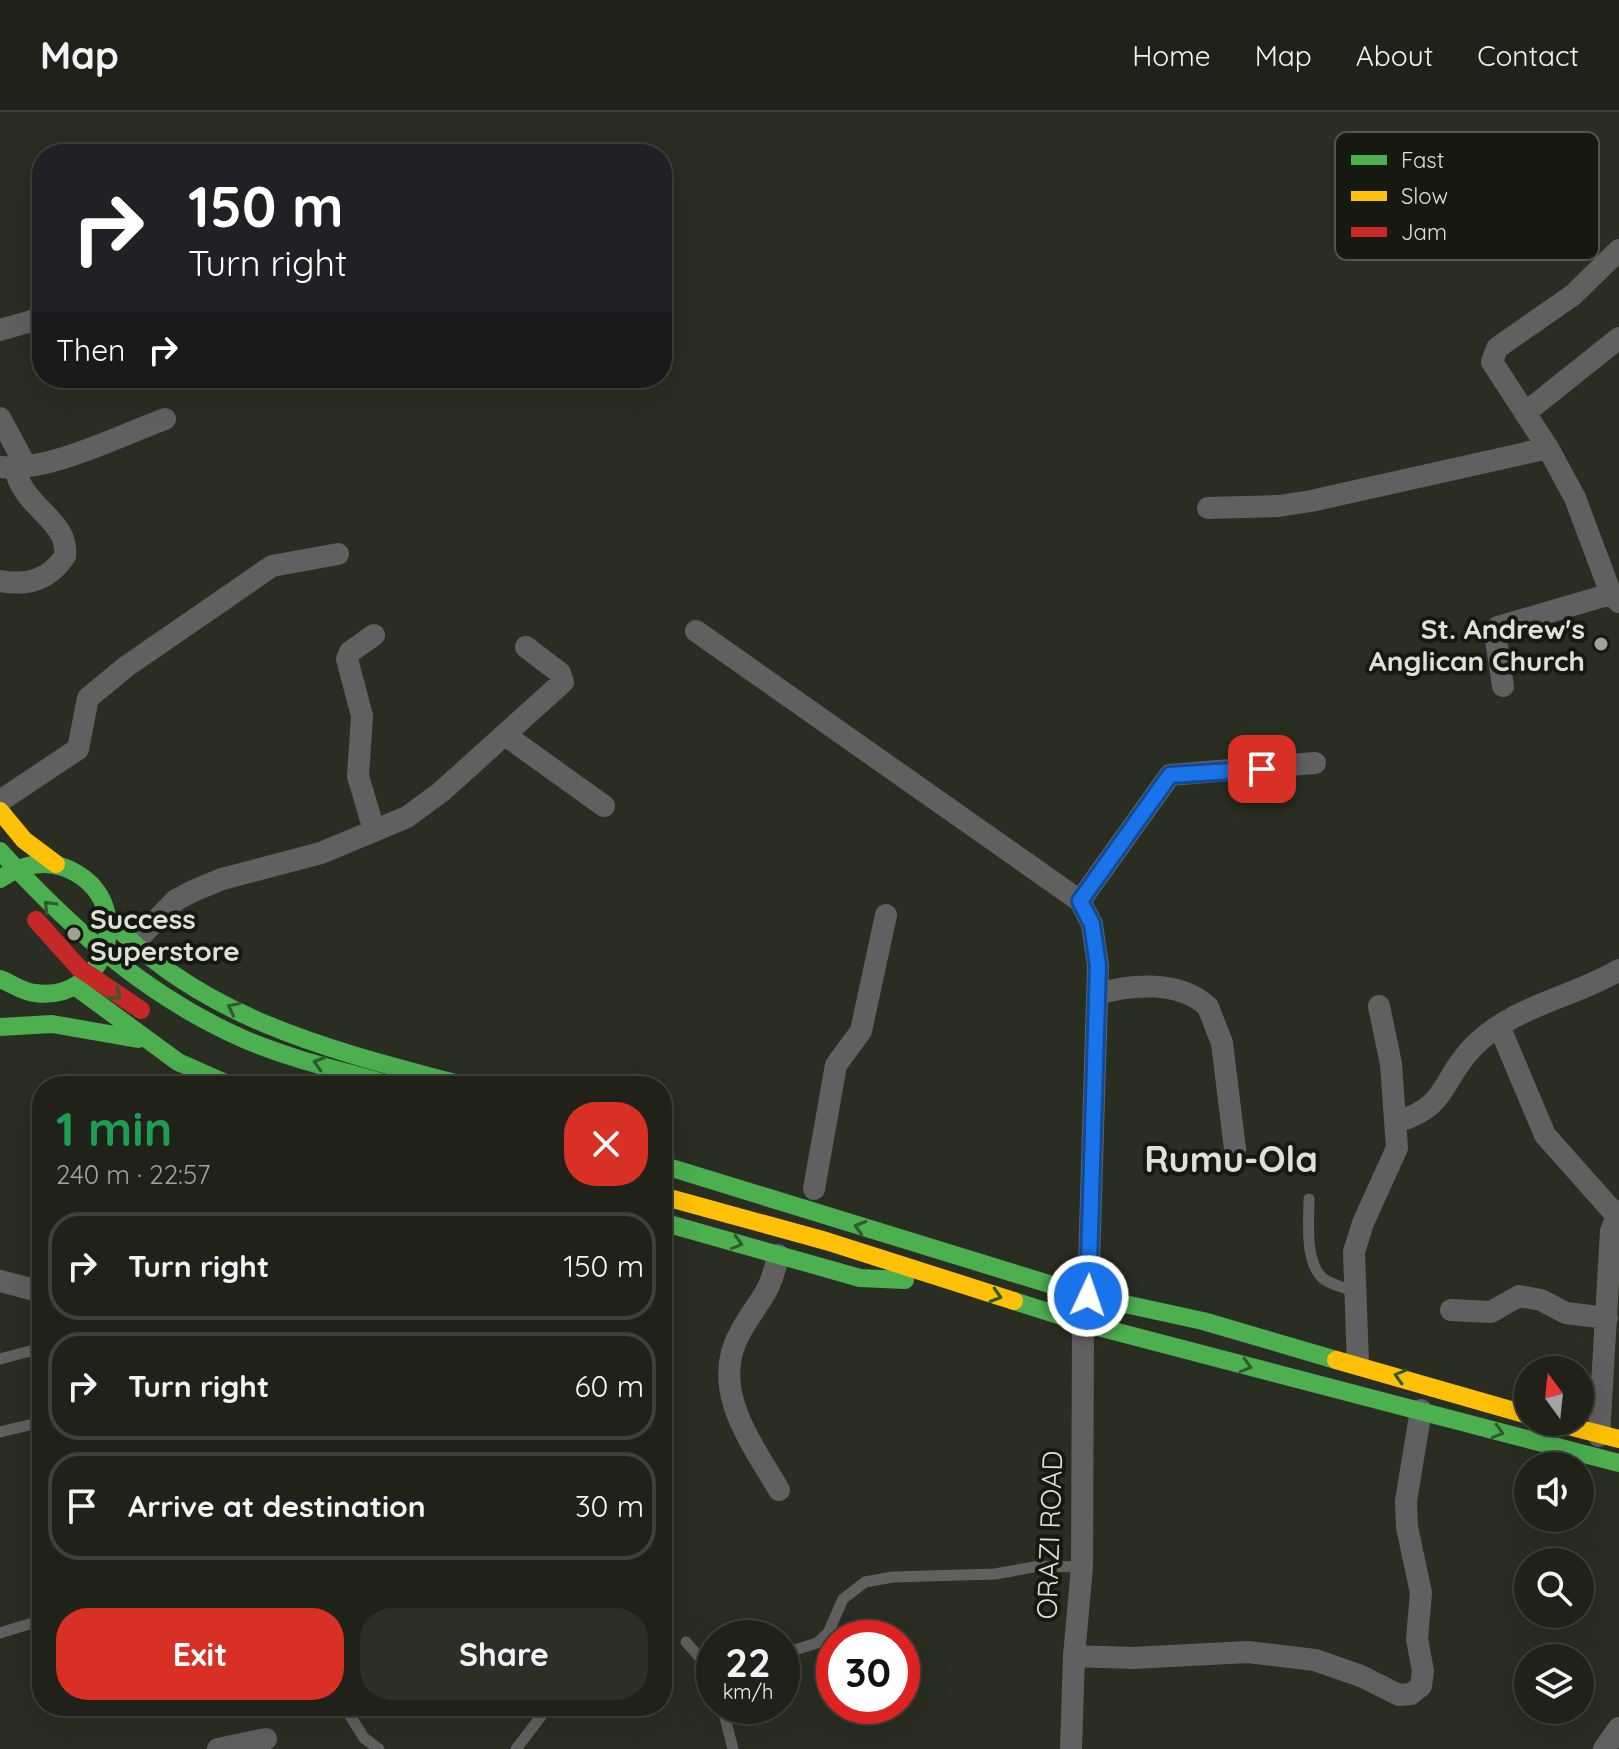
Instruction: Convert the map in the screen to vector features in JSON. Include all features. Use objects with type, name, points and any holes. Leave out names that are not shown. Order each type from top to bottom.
[{"type":"main road","points":[[0,811],[24,840],[56,864],[89,880],[102,898],[109,919],[105,953],[93,973],[76,987],[38,995],[5,987]]},
{"type":"main road","points":[[0,851],[52,909],[145,987],[247,1040],[361,1076]]},
{"type":"main road","points":[[56,864],[20,867],[7,889],[79,968],[128,1003],[154,1017]]},
{"type":"main road","points":[[109,919],[148,959],[188,986],[263,1023],[368,1060],[428,1076]]},
{"type":"main road","points":[[76,987],[178,1062],[210,1076]]},
{"type":"main road","points":[[0,1027],[24,1022],[69,1025],[150,1042]]},
{"type":"main road","points":[[672,1168],[1088,1296],[1203,1321],[1514,1411]]},
{"type":"main road","points":[[672,1199],[1083,1323],[1345,1394],[1421,1410],[1619,1463]]},
{"type":"main road","points":[[893,1216],[927,1234],[943,1252]]},
{"type":"main road","points":[[672,1225],[890,1282],[926,1274]]},
{"type":"street","points":[[1503,686],[1495,633],[1498,627],[1615,598],[1575,498],[1548,448],[1495,370],[1492,355],[1573,295],[1619,250]]},
{"type":"street","points":[[0,330],[32,321]]},
{"type":"street","points":[[1525,413],[1619,338]]},
{"type":"street","points":[[13,467],[78,452],[165,419]]},
{"type":"street","points":[[0,581],[15,584],[43,578],[65,556],[60,530],[23,493],[3,431]]},
{"type":"street","points":[[1208,508],[1279,506],[1311,501],[1548,448]]},
{"type":"street","points":[[0,801],[78,749],[88,698],[127,666],[272,566],[338,554]]},
{"type":"street","points":[[696,631],[1080,901],[1092,924],[1098,994],[1088,1296]]},
{"type":"street","points":[[374,635],[350,652],[347,659],[362,716],[358,776],[374,830]]},
{"type":"street","points":[[133,944],[176,900],[193,891],[222,879],[321,853],[407,817],[563,682],[560,673],[526,647]]},
{"type":"street","points":[[505,735],[604,806]]},
{"type":"street","points":[[1080,901],[1170,775],[1315,763]]},
{"type":"street","points":[[814,1189],[836,1065],[861,1031],[886,915]]},
{"type":"street","points":[[1397,1122],[1417,1116],[1435,1104],[1473,1047],[1500,1028],[1543,1002],[1619,970]]},
{"type":"street","points":[[1098,994],[1141,985],[1173,991],[1208,1007],[1222,1043],[1235,1149]]},
{"type":"street","points":[[1358,1364],[1354,1252],[1363,1223],[1394,1159],[1397,1122],[1391,1064],[1379,1006]]},
{"type":"street","points":[[1500,1028],[1545,1135],[1618,1213],[1611,1231],[1607,1318],[1609,1437]]},
{"type":"street","points":[[778,1255],[771,1287],[738,1335],[727,1372],[738,1420],[779,1490]]},
{"type":"street","points":[[0,1281],[32,1289]]},
{"type":"street","points":[[1451,1310],[1491,1312],[1519,1296],[1541,1300],[1566,1313],[1607,1318]]},
{"type":"street","name":"ORAZI ROAD","points":[[1071,1749],[1074,1656],[1082,1567],[1083,1323]]},
{"type":"street","points":[[1074,1656],[1132,1658],[1248,1652],[1315,1660],[1361,1676],[1399,1695],[1411,1694],[1421,1686],[1423,1671],[1417,1639],[1421,1593],[1407,1527],[1406,1501],[1421,1410]]},
{"type":"street","points":[[1604,1749],[1619,1728]]},
{"type":"street","points":[[218,1749],[266,1739]]},
{"type":"lane","points":[[1309,1199],[1310,1238],[1318,1272],[1325,1279],[1355,1292]]},
{"type":"lane","points":[[0,1359],[32,1351]]},
{"type":"lane","points":[[0,1432],[32,1424]]},
{"type":"lane","points":[[800,1648],[817,1643],[828,1633],[843,1599],[865,1582],[893,1577],[995,1574],[1039,1566],[1082,1567]]},
{"type":"lane","points":[[0,1633],[32,1623]]},
{"type":"lane","points":[[686,1642],[696,1653]]},
{"type":"lane","points":[[350,1716],[364,1738],[379,1749]]},
{"type":"lane","points":[[516,1749],[541,1716]]},
{"type":"lane","points":[[727,1724],[733,1749]]},
{"type":"traffic: fast","points":[[0,851],[83,934],[177,1004],[246,1040],[359,1076]]},
{"type":"traffic: fast","points":[[0,879],[18,869],[37,864],[66,868],[95,889],[105,908],[108,929],[104,950],[94,969],[79,983],[59,992],[35,993],[0,979]]},
{"type":"traffic: fast","points":[[109,919],[146,954],[186,983],[229,1007],[321,1045],[429,1076]]},
{"type":"traffic: fast","points":[[76,987],[178,1062],[210,1076]]},
{"type":"traffic: fast","points":[[0,1027],[52,1024],[138,1039]]},
{"type":"traffic: fast","points":[[672,1168],[1088,1296],[1203,1321],[1336,1360]]},
{"type":"traffic: fast","points":[[672,1225],[860,1278],[905,1280]]},
{"type":"traffic: fast","points":[[1014,1301],[1083,1323],[1619,1463]]},
{"type":"traffic: slow","points":[[0,811],[24,840],[56,864]]},
{"type":"traffic: slow","points":[[672,1199],[826,1241],[1014,1301]]},
{"type":"traffic: slow","points":[[1336,1360],[1514,1411]]},
{"type":"traffic: slow","points":[[1594,1433],[1619,1439]]},
{"type":"traffic: jam","points":[[36,920],[79,968],[141,1010]]},
{"type":"place","name":"St. Andrew's Anglican Church","points":[[1601,644]]},
{"type":"place","name":"Success Superstore","points":[[74,934]]},
{"type":"district","name":"Rumu-Ola","points":[[1231,1158]]},
{"type":"route","points":[[1088,1296],[1098,1053],[1098,966],[1092,924],[1080,901],[1170,775],[1262,769]]}]
